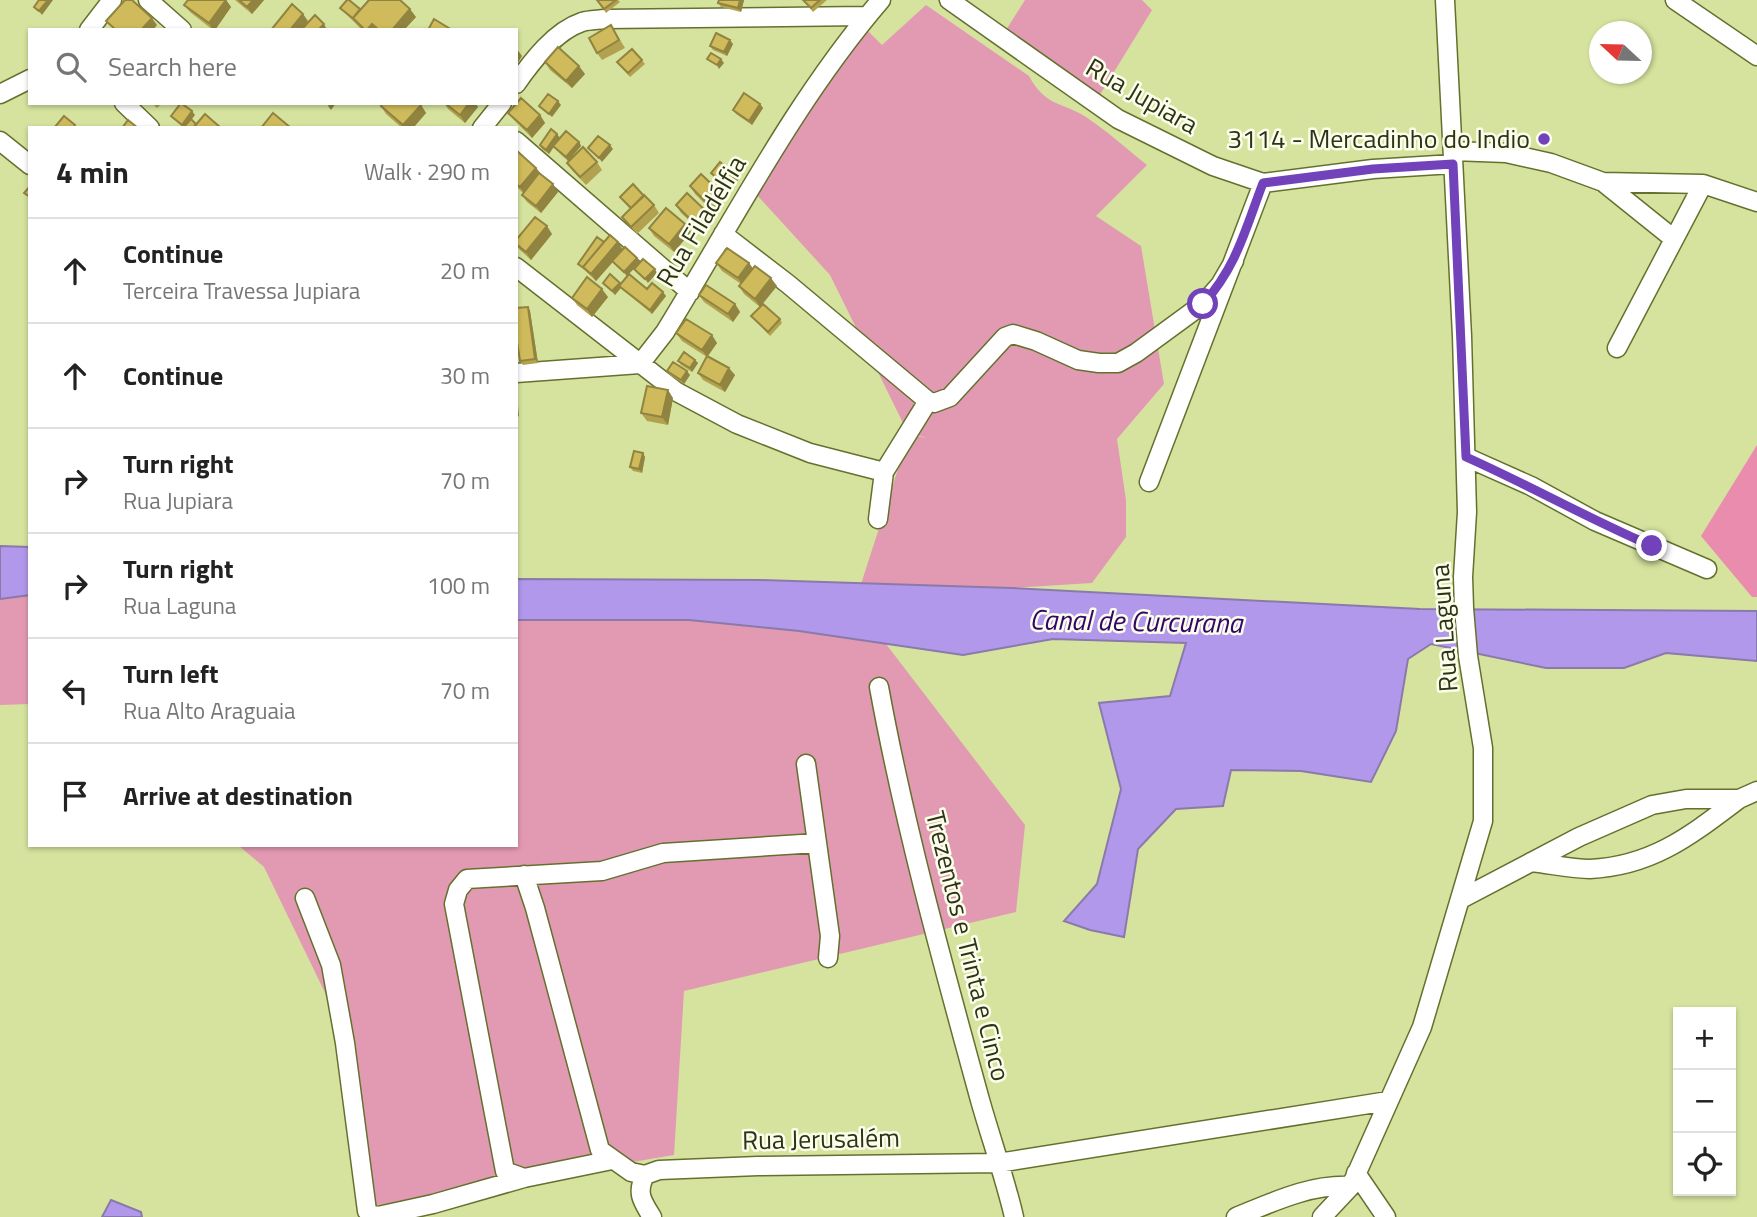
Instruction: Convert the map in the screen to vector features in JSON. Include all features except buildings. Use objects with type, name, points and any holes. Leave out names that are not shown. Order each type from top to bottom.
[{"type":"street","points":[[91,28],[112,0]]},
{"type":"street","points":[[148,0],[180,28]]},
{"type":"street","name":"Rua Jupiara","points":[[949,0],[1118,119],[1213,166],[1263,183],[1453,157],[1506,153],[1551,163],[1603,182],[1674,239]]},
{"type":"street","name":"Rua Laguna","points":[[1322,1217],[1354,1180],[1422,1027],[1483,821],[1483,748],[1468,656],[1463,577],[1467,512],[1466,457],[1445,0]]},
{"type":"street","points":[[1675,0],[1757,56]]},
{"type":"street","points":[[518,82],[563,32],[583,22],[875,5]]},
{"type":"street","name":"Rua Filadélfia","points":[[640,364],[665,332],[804,103],[875,5]]},
{"type":"street","points":[[0,94],[28,80]]},
{"type":"street","points":[[126,105],[148,126]]},
{"type":"street","points":[[492,125],[501,105]]},
{"type":"street","points":[[0,141],[28,163]]},
{"type":"street","points":[[518,143],[690,292]]},
{"type":"street","name":"Rua Jupiara","points":[[1603,182],[1703,184],[1757,202]]},
{"type":"street","points":[[1149,482],[1263,183]]},
{"type":"street","points":[[1617,348],[1703,184]]},
{"type":"street","points":[[723,234],[788,284],[928,401],[934,403],[950,397],[1005,337],[1013,334],[1078,360],[1118,363],[1203,304],[1220,285],[1234,261]]},
{"type":"street","points":[[518,269],[677,392],[737,424],[810,453],[884,472]]},
{"type":"street","points":[[518,373],[640,364]]},
{"type":"street","points":[[877,519],[884,472],[928,401]]},
{"type":"street","points":[[1466,457],[1531,486],[1595,521],[1707,569]]},
{"type":"street","name":"Trezentos e Trinta e Cinco","points":[[879,687],[919,863],[1014,1217]]},
{"type":"street","points":[[806,764],[830,936],[828,958]]},
{"type":"street","points":[[1530,862],[1589,869],[1635,862],[1679,843],[1739,799],[1757,791]]},
{"type":"street","points":[[1461,899],[1623,816],[1652,805],[1686,799],[1739,799]]},
{"type":"street","points":[[524,1178],[505,1171],[454,904],[458,890],[467,878],[602,871],[663,853],[817,843]]},
{"type":"street","points":[[524,875],[536,908],[595,1137],[600,1150],[612,1160],[631,1172],[645,1175],[640,1186],[642,1200],[652,1217]]},
{"type":"street","points":[[305,898],[331,965],[345,1043],[367,1211],[378,1216],[434,1211],[524,1178],[612,1160]]},
{"type":"street","name":"Rua Jerusalém","points":[[645,1175],[659,1170],[758,1166],[998,1163],[1388,1101]]},
{"type":"street","points":[[1236,1217],[1311,1189],[1354,1180],[1386,1217]]},
{"type":"shaded area","points":[[1025,0],[1142,0],[1152,10],[1098,98],[1006,30]]},
{"type":"shaded area","points":[[926,5],[1029,76],[1048,98],[1086,117],[1147,165],[1096,216],[1141,246],[1164,384],[1117,439],[1126,500],[1126,537],[1092,583],[1011,588],[861,584],[909,435],[928,438],[908,433],[830,275],[757,195],[842,58],[867,30],[882,45]]},
{"type":"shaded area","points":[[1757,445],[1757,597],[1752,597],[1701,536]]},
{"type":"shaded area","points":[[28,595],[28,704],[0,705],[0,599]]},
{"type":"shaded area","points":[[518,620],[689,620],[799,631],[886,644],[1025,825],[1016,912],[684,991],[674,1155],[360,1208],[331,1005],[264,867],[240,847],[518,847]]},
{"type":"water","points":[[0,546],[28,547],[28,595],[0,599]]},
{"type":"water","name":"Canal de Curcurana","points":[[518,579],[760,580],[1011,588],[1420,609],[1757,611],[1757,661],[1666,653],[1624,668],[1546,668],[1431,644],[1408,659],[1396,731],[1371,782],[1301,771],[1231,770],[1223,806],[1176,809],[1138,849],[1124,937],[1064,921],[1097,884],[1121,789],[1099,703],[1170,696],[1186,643],[1053,639],[963,655],[799,631],[689,620],[518,620]]},
{"type":"water","points":[[111,1200],[141,1212],[142,1217],[102,1217]]},
{"type":"place","name":"3114 - Mercadinho do Indio","points":[[1544,139]]},
{"type":"route","points":[[1203,304],[1220,285],[1234,261],[1263,183],[1373,169],[1453,164],[1466,457],[1652,546]]}]
